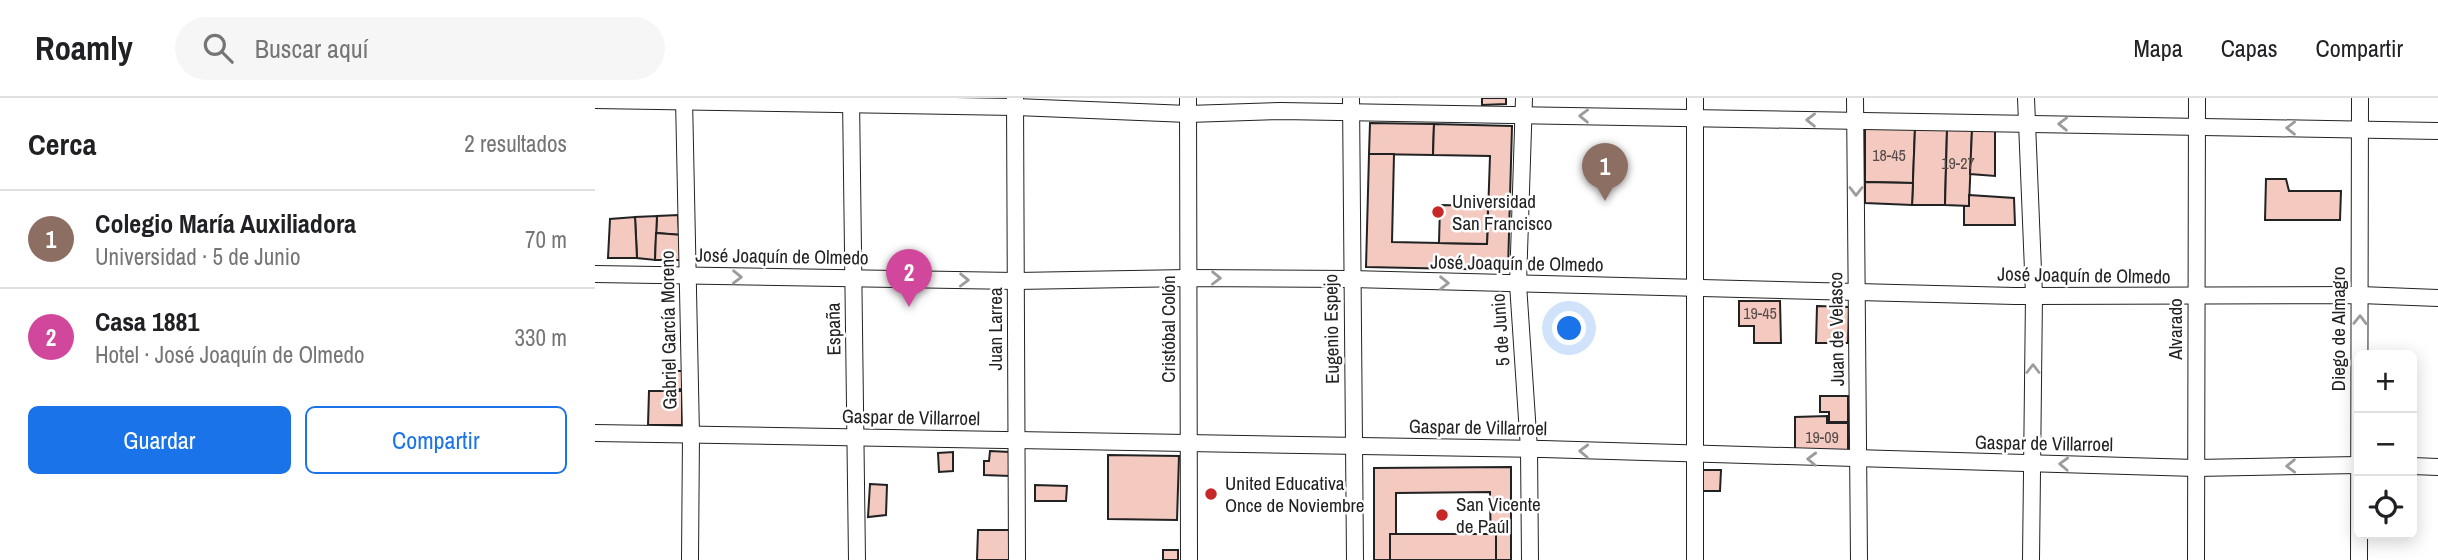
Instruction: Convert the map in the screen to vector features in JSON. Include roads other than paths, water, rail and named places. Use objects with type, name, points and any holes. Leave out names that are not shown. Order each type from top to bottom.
[{"type":"street","name":"5 de Junio","points":[[1524,98],[1518,284],[1529,449],[1530,560]]},
{"type":"street","points":[[1695,98],[1695,560]]},
{"type":"street","name":"Juan de Velasco","points":[[1855,98],[1859,560]]},
{"type":"street","points":[[2026,98],[2034,295],[2031,560]]},
{"type":"street","name":"Alvarado","points":[[2196,560],[2197,98]]},
{"type":"street","name":"Diego de Almagro","points":[[2359,413],[2360,98]]},
{"type":"street","points":[[595,100],[1351,105],[1524,116],[2438,131]]},
{"type":"street","name":"Gabriel García Moreno","points":[[684,100],[691,434],[690,560]]},
{"type":"street","name":"España","points":[[851,101],[857,560]]},
{"type":"street","name":"Juan Larrea","points":[[1015,103],[1017,560]]},
{"type":"street","name":"Eugenio Espejo","points":[[1351,105],[1355,560]]},
{"type":"street","name":"Cristóbal Colón","points":[[1188,106],[1189,560]]},
{"type":"street","name":"José Joaquín de Olmedo","points":[[595,274],[1015,281],[1351,279],[2034,295],[2360,295],[2438,298]]},
{"type":"street","name":"Gaspar de Villarroel","points":[[595,433],[1529,449],[2196,468],[2354,465]]},
{"type":"street","points":[[2417,467],[2438,467]]},
{"type":"street","name":"Diego de Almagro","points":[[2358,476],[2359,560]]},
{"type":"place","name":"Colegio María Auxiliadora","points":[[1605,201]]},
{"type":"place","name":"Universidad San Francisco","points":[[1438,212]]},
{"type":"place","name":"Casa 1881","points":[[909,307]]},
{"type":"place","name":"United Educativa Once de Noviembre","points":[[1211,494]]},
{"type":"place","name":"San Vicente de Paúl","points":[[1442,515]]}]
